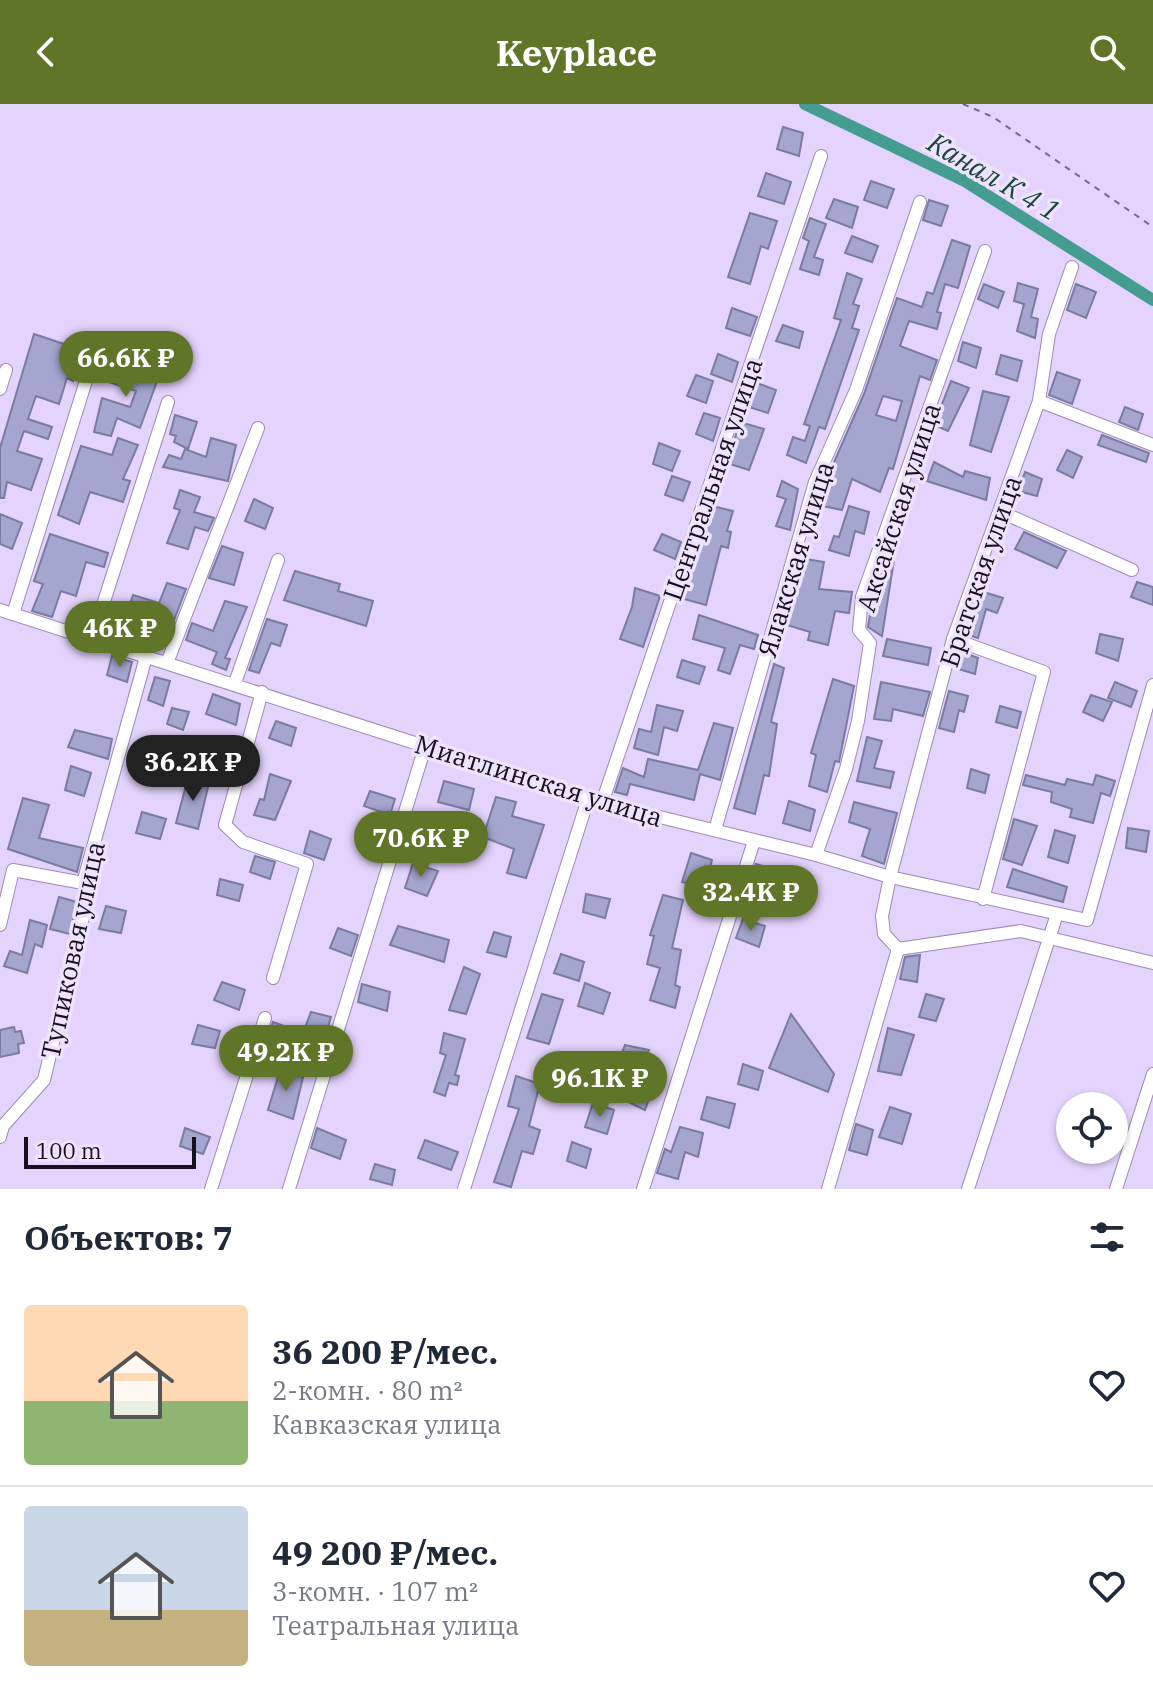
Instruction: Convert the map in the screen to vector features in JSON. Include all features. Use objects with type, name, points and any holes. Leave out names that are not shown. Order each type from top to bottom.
[{"type":"street","name":"Центральная улица","points":[[602,803],[821,156]]},
{"type":"street","name":"Ялакская улица","points":[[715,830],[815,482],[856,390],[920,202]]},
{"type":"street","name":"Аксайская улица","points":[[816,855],[858,721],[870,643],[859,630],[862,597],[985,251]]},
{"type":"street","name":"Братская улица","points":[[898,949],[884,934],[882,916],[890,877],[953,639],[1039,401],[1049,334],[1072,267]]},
{"type":"street","points":[[6,612],[90,368]]},
{"type":"street","points":[[0,389],[6,370]]},
{"type":"street","points":[[1039,401],[1153,445]]},
{"type":"street","points":[[92,639],[168,402]]},
{"type":"street","points":[[167,663],[258,428]]},
{"type":"street","points":[[1001,512],[1132,570]]},
{"type":"street","points":[[235,683],[278,560]]},
{"type":"street","name":"Миатлинская улица","points":[[6,612],[602,803],[816,855],[890,877],[1087,920],[1153,685]]},
{"type":"street","points":[[953,639],[1044,672],[983,899]]},
{"type":"street","name":"Тупиковая улица","points":[[0,1137],[3,1126],[44,1080],[88,896],[83,883],[146,657]]},
{"type":"street","points":[[262,692],[225,825],[243,842],[307,864],[273,978]]},
{"type":"street","points":[[289,1189],[425,747]]},
{"type":"street","points":[[464,1189],[588,799]]},
{"type":"street","points":[[643,1189],[754,841]]},
{"type":"street","points":[[0,925],[13,870],[83,883]]},
{"type":"street","points":[[968,1189],[1057,914]]},
{"type":"street","points":[[828,1189],[898,949],[1021,931],[1048,935],[1153,963]]},
{"type":"street","points":[[211,1189],[265,1018]]},
{"type":"street","points":[[1116,1189],[1153,1074]]},
{"type":"path","points":[[963,104],[993,117],[1153,227]]},
{"type":"building","points":[[783,127],[803,133],[799,156],[777,149]]},
{"type":"building","points":[[766,173],[791,182],[784,204],[758,196]]},
{"type":"building","points":[[871,181],[894,189],[887,208],[864,200]]},
{"type":"building","points":[[834,199],[858,207],[852,228],[826,218]]},
{"type":"building","points":[[929,200],[948,206],[941,226],[923,220]]},
{"type":"building","points":[[750,213],[777,221],[768,249],[761,246],[750,284],[728,277]]},
{"type":"building","points":[[810,218],[826,224],[814,257],[823,260],[819,275],[800,269],[809,241],[803,238]]},
{"type":"building","points":[[852,236],[878,246],[872,262],[845,253]]},
{"type":"building","points":[[952,240],[970,246],[958,288],[945,284],[937,312],[941,313],[937,329],[909,321],[900,346],[937,360],[930,380],[920,376],[893,469],[889,468],[880,492],[852,479],[842,510],[822,506],[828,476],[864,394],[897,298],[922,307],[927,292],[933,294]],"holes":[[[883,396],[902,401],[896,421],[876,415]]]},
{"type":"building","points":[[847,273],[862,279],[853,304],[859,306],[852,328],[859,330],[825,429],[819,427],[806,463],[787,455],[793,437],[805,441],[810,426],[804,424],[841,320],[834,318]]},
{"type":"building","points":[[1018,283],[1038,289],[1031,317],[1038,319],[1035,338],[1017,331],[1024,304],[1014,301]]},
{"type":"building","points":[[984,284],[1004,292],[998,308],[978,299]]},
{"type":"building","points":[[1076,284],[1096,292],[1086,318],[1067,310]]},
{"type":"building","points":[[732,308],[757,317],[750,336],[726,328]]},
{"type":"building","points":[[783,325],[803,332],[799,348],[776,341]]},
{"type":"building","points":[[34,334],[82,350],[73,381],[67,378],[59,404],[36,396],[28,419],[52,427],[48,439],[24,431],[17,451],[42,459],[31,490],[7,482],[4,498],[0,498],[0,448]]},
{"type":"building","points":[[963,342],[981,348],[976,368],[958,361]]},
{"type":"building","points":[[718,354],[738,362],[732,382],[711,374]]},
{"type":"building","points":[[1001,355],[1022,361],[1017,381],[996,374]]},
{"type":"building","points":[[112,364],[159,376],[140,428],[117,418],[111,436],[94,432],[102,398],[130,407],[136,391],[106,381]]},
{"type":"building","points":[[1057,372],[1080,380],[1072,404],[1049,395]]},
{"type":"building","points":[[696,375],[713,381],[706,403],[687,396]]},
{"type":"building","points":[[951,381],[969,388],[948,431],[934,425]]},
{"type":"building","points":[[754,382],[776,390],[768,413],[746,406]]},
{"type":"building","points":[[983,391],[1009,397],[991,452],[970,445]]},
{"type":"building","points":[[1125,407],[1143,414],[1138,430],[1119,422]]},
{"type":"building","points":[[704,413],[720,418],[713,441],[696,434]]},
{"type":"building","points":[[175,415],[197,422],[188,449],[174,442],[176,436],[170,434]]},
{"type":"building","points":[[740,422],[764,429],[749,470],[727,463]]},
{"type":"building","points":[[1102,435],[1149,453],[1146,462],[1098,445]]},
{"type":"building","points":[[118,438],[138,445],[123,479],[130,481],[123,502],[90,492],[79,524],[58,515],[81,446],[112,455]]},
{"type":"building","points":[[211,438],[236,445],[228,481],[163,467],[169,455],[181,459],[185,449],[206,457]]},
{"type":"building","points":[[659,443],[680,451],[672,471],[653,464]]},
{"type":"building","points":[[1067,450],[1082,457],[1073,478],[1057,470]]},
{"type":"building","points":[[934,462],[963,477],[965,471],[990,478],[986,500],[927,481]]},
{"type":"building","points":[[1025,472],[1042,479],[1037,496],[1018,491]]},
{"type":"building","points":[[672,476],[690,482],[683,501],[665,495]]},
{"type":"building","points":[[782,481],[798,489],[790,530],[776,526],[786,499],[777,496]]},
{"type":"building","points":[[180,490],[200,497],[194,512],[214,518],[208,531],[195,527],[188,549],[167,543],[180,510],[174,508]]},
{"type":"building","points":[[254,499],[273,508],[265,529],[245,521]]},
{"type":"building","points":[[712,506],[733,511],[727,531],[731,532],[728,548],[721,546],[706,605],[684,599]]},
{"type":"building","points":[[849,506],[869,512],[864,534],[855,531],[849,556],[829,550],[834,536],[839,537]]},
{"type":"building","points":[[0,514],[22,523],[12,549],[0,544]]},
{"type":"building","points":[[1024,532],[1066,551],[1057,568],[1015,549]]},
{"type":"building","points":[[50,534],[108,553],[104,567],[86,562],[76,596],[61,591],[52,617],[32,611],[43,584],[34,581]]},
{"type":"building","points":[[662,534],[681,542],[675,559],[654,550]]},
{"type":"building","points":[[222,546],[243,553],[234,585],[209,578]]},
{"type":"building","points":[[886,558],[894,560],[882,636],[868,627],[874,590],[877,590]]},
{"type":"building","points":[[806,559],[824,562],[819,589],[852,592],[849,613],[835,611],[828,645],[808,640],[810,632],[784,624]]},
{"type":"building","points":[[295,571],[340,584],[338,591],[373,601],[366,626],[284,600]]},
{"type":"building","points":[[1137,582],[1153,587],[1153,605],[1131,597]]},
{"type":"building","points":[[167,583],[186,589],[169,633],[127,614],[133,595],[159,603]]},
{"type":"building","points":[[635,588],[660,596],[643,647],[620,639],[632,607]]},
{"type":"building","points":[[980,591],[1003,598],[997,613],[986,609],[978,638],[965,634]]},
{"type":"building","points":[[225,601],[247,607],[225,658],[230,659],[226,670],[212,664],[217,652],[186,640],[192,623],[213,631]]},
{"type":"building","points":[[699,615],[758,635],[754,649],[740,645],[730,674],[718,670],[725,648],[693,639]]},
{"type":"building","points":[[267,619],[287,625],[280,646],[271,643],[259,673],[249,670]]},
{"type":"building","points":[[1100,634],[1123,639],[1118,661],[1096,653]]},
{"type":"building","points":[[887,639],[931,648],[928,665],[883,656]]},
{"type":"building","points":[[959,651],[978,658],[975,674],[955,668]]},
{"type":"building","points":[[112,656],[132,662],[127,682],[107,675]]},
{"type":"building","points":[[682,660],[705,667],[699,684],[677,677]]},
{"type":"building","points":[[774,664],[784,668],[771,722],[777,724],[769,776],[764,775],[755,814],[734,808]]},
{"type":"building","points":[[155,677],[170,681],[163,706],[148,700]]},
{"type":"building","points":[[833,679],[854,686],[839,762],[835,761],[827,792],[809,786],[816,755],[811,753]]},
{"type":"building","points":[[881,682],[930,692],[923,716],[893,709],[891,721],[874,719]]},
{"type":"building","points":[[1115,682],[1137,691],[1131,707],[1108,698]]},
{"type":"building","points":[[949,691],[968,696],[964,712],[959,710],[954,732],[939,728]]},
{"type":"building","points":[[213,694],[240,704],[236,725],[206,714]]},
{"type":"building","points":[[1091,695],[1112,702],[1103,721],[1083,712]]},
{"type":"building","points":[[657,705],[683,711],[677,731],[664,727],[658,755],[634,748],[639,729],[651,732]]},
{"type":"building","points":[[1000,706],[1021,712],[1017,728],[996,722]]},
{"type":"building","points":[[172,708],[189,712],[183,730],[167,724]]},
{"type":"building","points":[[276,721],[296,728],[291,746],[269,738]]},
{"type":"building","points":[[714,723],[733,728],[720,780],[700,774],[694,800],[630,784],[627,795],[615,792],[623,768],[644,777],[648,759],[698,770]]},
{"type":"building","points":[[75,730],[112,739],[108,759],[68,747]]},
{"type":"building","points":[[867,737],[882,741],[874,768],[894,772],[890,788],[857,781]]},
{"type":"building","points":[[205,744],[227,750],[222,770],[198,762]]},
{"type":"building","points":[[135,753],[160,761],[156,778],[130,770]]},
{"type":"building","points":[[71,766],[91,773],[84,796],[65,790]]},
{"type":"building","points":[[971,769],[989,775],[985,793],[967,788]]},
{"type":"building","points":[[270,774],[291,781],[275,820],[254,815],[260,799],[264,800]]},
{"type":"building","points":[[1026,775],[1065,785],[1067,779],[1093,785],[1096,775],[1115,781],[1110,796],[1101,793],[1093,823],[1070,817],[1072,809],[1051,802],[1052,792],[1023,785]]},
{"type":"building","points":[[188,778],[209,783],[198,829],[176,823]]},
{"type":"building","points":[[444,781],[474,789],[469,810],[438,802]]},
{"type":"building","points":[[370,791],[395,799],[390,815],[364,806]]},
{"type":"building","points":[[496,797],[516,802],[512,816],[544,825],[526,878],[507,873],[514,849],[483,837]]},
{"type":"building","points":[[23,798],[49,805],[39,838],[83,848],[77,872],[8,849]]},
{"type":"building","points":[[789,801],[815,810],[810,831],[783,823]]},
{"type":"building","points":[[854,802],[897,813],[884,864],[862,856],[870,829],[849,822]]},
{"type":"building","points":[[142,812],[166,819],[160,839],[136,833]]},
{"type":"building","points":[[1014,819],[1037,826],[1022,865],[1003,859]]},
{"type":"building","points":[[1128,828],[1149,831],[1146,852],[1126,848]]},
{"type":"building","points":[[1055,830],[1075,836],[1068,863],[1048,857]]},
{"type":"building","points":[[310,831],[331,839],[324,860],[304,853]]},
{"type":"building","points":[[691,853],[712,860],[705,888],[682,882]]},
{"type":"building","points":[[255,856],[275,862],[270,879],[250,872]]},
{"type":"building","points":[[413,863],[438,871],[427,896],[405,888]]},
{"type":"building","points":[[756,864],[773,869],[766,893],[748,888]]},
{"type":"building","points":[[1013,869],[1067,887],[1063,902],[1007,887]]},
{"type":"building","points":[[220,879],[243,885],[239,901],[217,895]]},
{"type":"building","points":[[586,894],[610,899],[605,918],[583,912]]},
{"type":"building","points":[[663,895],[683,900],[672,948],[681,950],[675,985],[680,987],[675,1008],[650,1000],[660,968],[647,964],[654,936],[650,935]]},
{"type":"building","points":[[59,897],[77,902],[70,934],[50,929]]},
{"type":"building","points":[[106,906],[126,911],[121,933],[99,929]]},
{"type":"building","points":[[743,919],[765,926],[759,947],[736,938]]},
{"type":"building","points":[[30,920],[47,925],[42,947],[35,944],[27,973],[4,966],[10,951],[22,955]]},
{"type":"building","points":[[398,926],[449,940],[444,962],[390,945]]},
{"type":"building","points":[[338,928],[358,935],[351,956],[330,948]]},
{"type":"building","points":[[494,932],[511,937],[506,957],[487,952]]},
{"type":"building","points":[[561,954],[584,962],[579,981],[554,973]]},
{"type":"building","points":[[920,955],[917,982],[900,979],[905,957]]},
{"type":"building","points":[[464,967],[480,974],[466,1014],[449,1010]]},
{"type":"building","points":[[222,982],[245,990],[239,1010],[214,1000]]},
{"type":"building","points":[[585,983],[610,993],[603,1014],[578,1006]]},
{"type":"building","points":[[362,984],[390,992],[387,1011],[358,1002]]},
{"type":"building","points":[[542,994],[563,1000],[549,1044],[527,1038]]},
{"type":"building","points":[[926,994],[944,999],[936,1021],[919,1017]]},
{"type":"building","points":[[311,1012],[331,1017],[325,1036],[304,1030]]},
{"type":"building","points":[[791,1014],[834,1074],[828,1092],[769,1068]]},
{"type":"building","points":[[273,1022],[298,1031],[290,1053],[266,1044]]},
{"type":"building","points":[[198,1025],[220,1031],[215,1048],[192,1044]]},
{"type":"building","points":[[14,1027],[15,1032],[21,1031],[24,1043],[18,1044],[19,1053],[0,1057],[0,1030]]},
{"type":"building","points":[[888,1028],[914,1035],[901,1075],[878,1071]]},
{"type":"building","points":[[444,1033],[465,1039],[455,1075],[459,1076],[457,1085],[449,1083],[445,1096],[434,1092],[446,1055],[440,1053]]},
{"type":"building","points":[[625,1045],[649,1050],[641,1074],[656,1079],[645,1110],[618,1097],[629,1066],[618,1063]]},
{"type":"building","points":[[743,1064],[763,1071],[758,1090],[738,1084]]},
{"type":"building","points":[[281,1067],[304,1073],[293,1119],[268,1110]]},
{"type":"building","points":[[516,1076],[540,1084],[529,1126],[540,1130],[533,1154],[522,1151],[511,1187],[494,1182],[519,1109],[508,1106]]},
{"type":"building","points":[[707,1097],[735,1104],[729,1128],[701,1119]]},
{"type":"building","points":[[593,1103],[614,1110],[607,1134],[585,1127]]},
{"type":"building","points":[[890,1107],[911,1114],[902,1144],[879,1137]]},
{"type":"building","points":[[856,1124],[873,1130],[867,1155],[849,1150]]},
{"type":"building","points":[[680,1127],[703,1133],[698,1157],[685,1152],[678,1179],[657,1173],[665,1149],[671,1152]]},
{"type":"building","points":[[185,1128],[210,1137],[203,1154],[180,1146]]},
{"type":"building","points":[[317,1128],[346,1140],[340,1159],[311,1148]]},
{"type":"building","points":[[425,1140],[458,1152],[451,1170],[418,1158]]},
{"type":"building","points":[[572,1142],[591,1149],[586,1168],[567,1161]]},
{"type":"building","points":[[375,1164],[395,1170],[392,1185],[370,1179]]},
{"type":"waterway","name":"Канал К 4 1","points":[[805,104],[963,180],[1153,300]]}]
